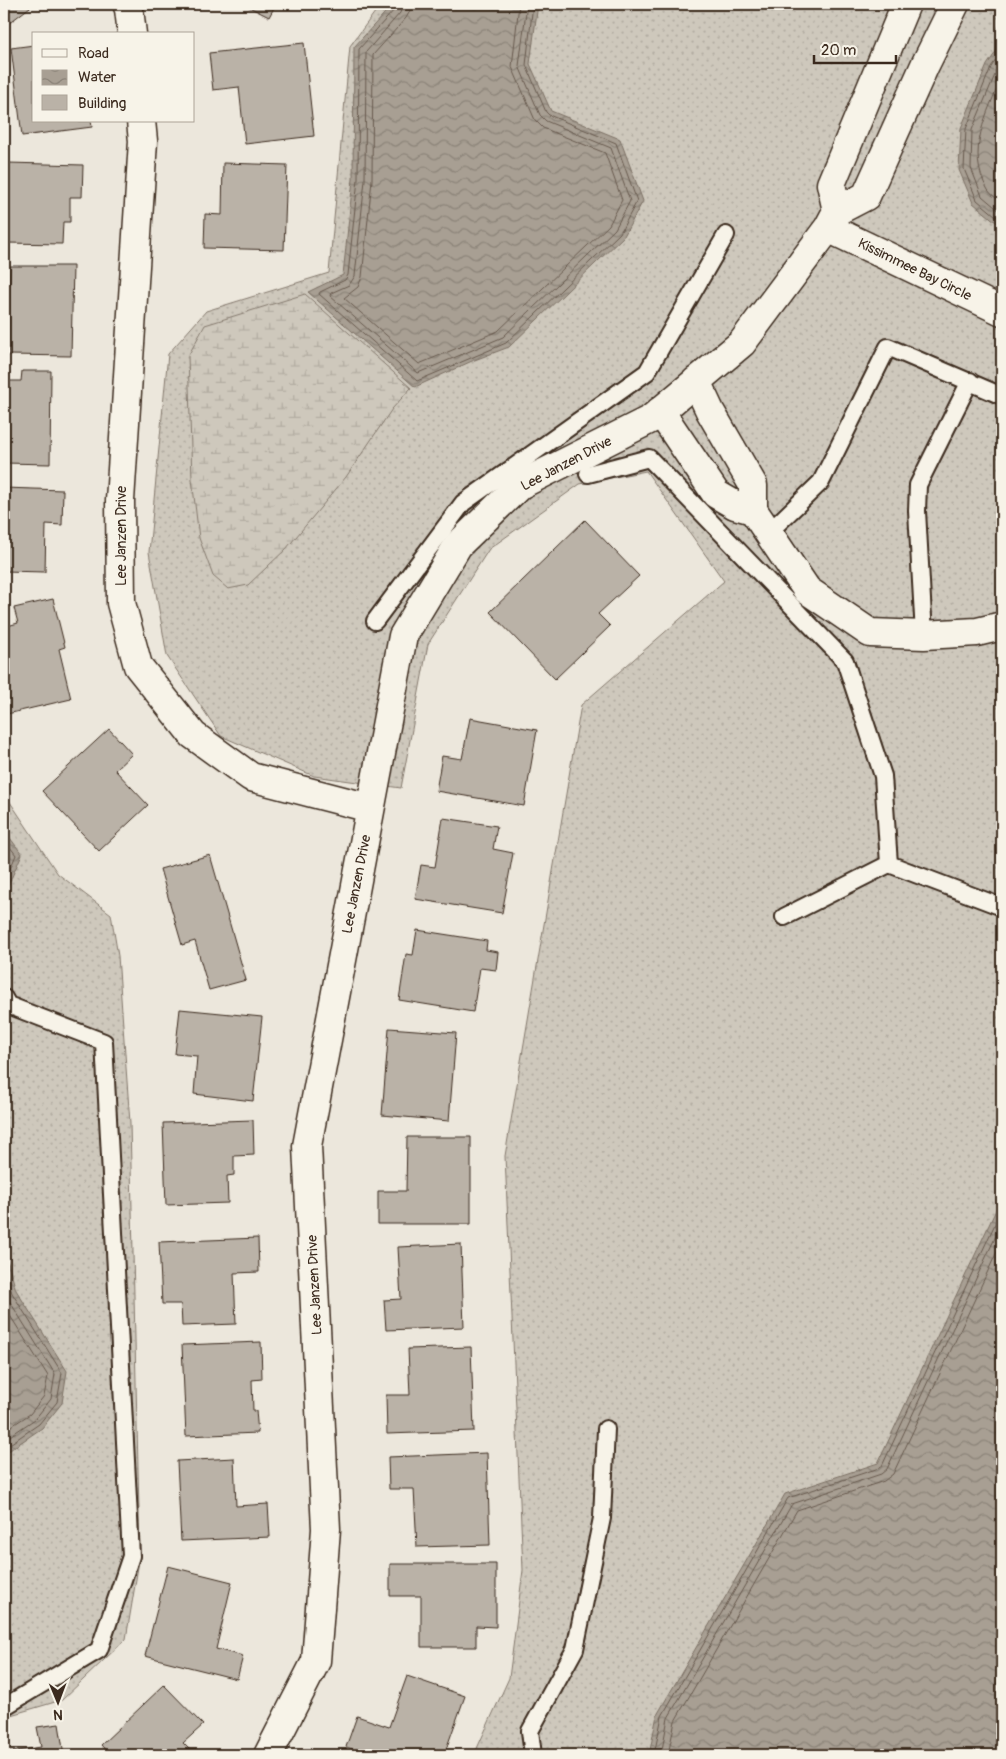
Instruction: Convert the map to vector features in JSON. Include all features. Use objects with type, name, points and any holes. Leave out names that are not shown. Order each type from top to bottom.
[{"type":"street","points":[[127,4],[132,32]]},
{"type":"street","points":[[833,219],[831,184],[906,4]]},
{"type":"street","points":[[833,219],[866,196],[925,65],[955,4]]},
{"type":"street","name":"Lee Janzen Drive","points":[[141,122],[143,141],[120,501],[121,603],[138,666],[193,735],[251,777],[370,808]]},
{"type":"street","name":"Kissimmee Bay Circle","points":[[833,219],[1002,311]]},
{"type":"street","name":"Lee Janzen Drive","points":[[268,1755],[316,1661],[326,1529],[307,1146],[403,636],[458,545],[520,486],[651,419],[742,343],[833,219]]},
{"type":"street","points":[[696,382],[710,411],[753,485],[753,510],[807,590],[870,633],[924,635],[977,632],[1002,626]]},
{"type":"street","points":[[660,412],[716,494],[735,505],[753,510]]},
{"type":"lane","points":[[374,621],[463,503],[648,372],[726,235]]},
{"type":"lane","points":[[768,533],[822,482],[888,347],[1002,396]]},
{"type":"lane","points":[[924,635],[916,511],[918,485],[970,381]]},
{"type":"lane","points":[[588,474],[648,458],[844,661],[883,776],[889,864]]},
{"type":"lane","points":[[784,917],[889,864],[1002,907]]},
{"type":"lane","points":[[4,998],[8,1005],[104,1042],[132,1556],[99,1650],[4,1707]]},
{"type":"lane","points":[[533,1755],[530,1730],[575,1650],[602,1518],[606,1429]]},
{"type":"green space","points":[[381,4],[1002,4],[1002,1755],[474,1755],[509,1678],[523,1570],[505,1156],[581,705],[724,581],[646,471],[580,484],[489,549],[428,644],[401,788],[314,776],[221,736],[167,656],[149,552],[168,354],[206,311],[329,273],[350,46]]},
{"type":"green space","points":[[305,294],[411,388],[392,409],[346,477],[286,549],[248,585],[228,589],[213,576],[199,538],[192,479],[188,356],[205,325]]},
{"type":"green space","points":[[4,793],[58,874],[111,914],[118,956],[130,1123],[140,1555],[126,1639],[62,1700],[4,1717]]},
{"type":"water","points":[[393,4],[538,4],[530,64],[551,111],[620,139],[643,201],[624,236],[509,347],[472,361],[415,387],[308,292],[343,275],[353,179],[354,47]]},
{"type":"water","points":[[1002,43],[1002,227],[973,203],[959,170],[961,128],[987,65]]},
{"type":"water","points":[[4,830],[22,854],[7,888],[4,888]]},
{"type":"water","points":[[1002,1197],[1002,1755],[649,1755],[657,1715],[785,1494],[878,1463]]},
{"type":"water","points":[[4,1249],[16,1290],[67,1371],[62,1403],[42,1428],[4,1454]]},
{"type":"building","points":[[4,4],[34,4],[4,27]]},
{"type":"building","points":[[243,4],[276,4],[269,17]]},
{"type":"building","points":[[304,43],[314,136],[245,144],[239,87],[213,90],[209,53]]},
{"type":"building","points":[[32,45],[32,122],[91,122],[92,127],[22,136],[11,48]]},
{"type":"building","points":[[8,163],[83,165],[82,197],[70,197],[70,222],[63,222],[62,244],[6,243]]},
{"type":"building","points":[[223,163],[287,165],[284,250],[204,248],[205,214],[222,215]]},
{"type":"building","points":[[10,266],[73,266],[71,356],[8,355]]},
{"type":"building","points":[[22,371],[51,371],[50,464],[4,463],[4,381],[21,381]]},
{"type":"building","points":[[4,488],[63,490],[62,525],[46,524],[45,572],[4,571]]},
{"type":"building","points":[[585,520],[639,576],[598,614],[610,626],[555,679],[490,612]]},
{"type":"building","points":[[53,599],[65,647],[59,649],[71,699],[7,714],[4,701],[4,627],[18,623],[14,608]]},
{"type":"building","points":[[470,718],[537,730],[524,806],[436,791],[442,756],[462,759]]},
{"type":"building","points":[[109,729],[132,754],[115,770],[148,805],[99,851],[42,791]]},
{"type":"building","points":[[443,818],[497,826],[493,849],[513,853],[502,913],[415,899],[421,865],[435,867]]},
{"type":"building","points":[[210,855],[246,980],[209,990],[195,941],[182,945],[160,869]]},
{"type":"building","points":[[417,930],[487,941],[486,950],[498,952],[496,970],[480,968],[473,1012],[399,1000],[406,954],[413,955]]},
{"type":"building","points":[[180,1009],[262,1017],[253,1101],[194,1094],[197,1056],[175,1054]]},
{"type":"building","points":[[389,1028],[456,1033],[449,1121],[382,1115]]},
{"type":"building","points":[[253,1120],[254,1155],[234,1156],[234,1175],[227,1176],[228,1203],[166,1205],[163,1123]]},
{"type":"building","points":[[407,1137],[471,1137],[471,1224],[378,1224],[378,1191],[406,1191]]},
{"type":"building","points":[[258,1238],[259,1272],[234,1273],[236,1324],[182,1326],[181,1304],[162,1304],[159,1242]]},
{"type":"building","points":[[461,1244],[464,1327],[386,1330],[384,1300],[401,1299],[398,1247]]},
{"type":"building","points":[[261,1342],[262,1379],[252,1380],[253,1411],[256,1411],[258,1433],[186,1436],[182,1345]]},
{"type":"building","points":[[471,1347],[474,1431],[387,1434],[386,1395],[410,1395],[408,1349]]},
{"type":"building","points":[[487,1453],[490,1545],[417,1547],[414,1489],[389,1489],[388,1457]]},
{"type":"building","points":[[234,1458],[236,1506],[268,1504],[270,1537],[181,1541],[177,1461]]},
{"type":"building","points":[[390,1564],[496,1564],[496,1627],[476,1626],[476,1647],[421,1647],[421,1596],[390,1596]]},
{"type":"building","points":[[168,1566],[232,1582],[216,1649],[243,1656],[237,1679],[145,1656]]},
{"type":"building","points":[[407,1676],[465,1696],[444,1755],[371,1755],[346,1747],[357,1716],[389,1727]]},
{"type":"building","points":[[164,1685],[203,1725],[183,1743],[192,1752],[189,1755],[110,1755],[101,1745]]},
{"type":"building","points":[[59,1724],[64,1755],[4,1755],[4,1753],[41,1747],[37,1727]]}]
